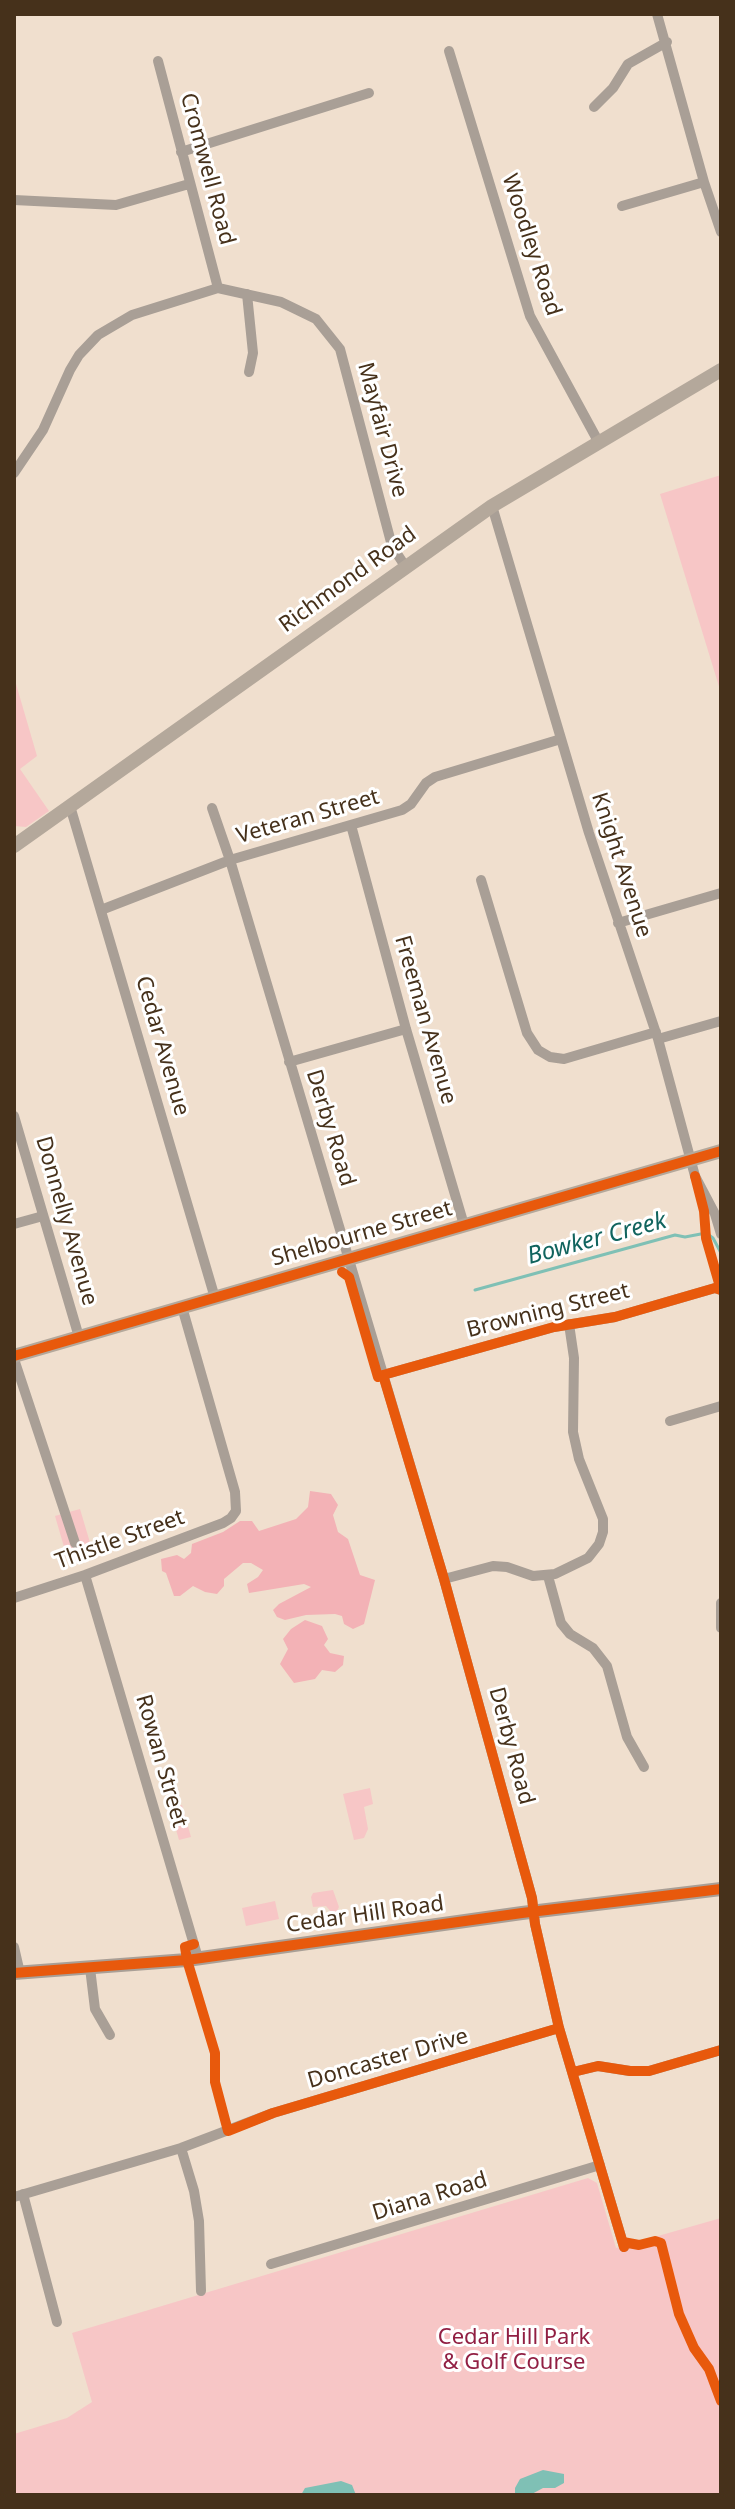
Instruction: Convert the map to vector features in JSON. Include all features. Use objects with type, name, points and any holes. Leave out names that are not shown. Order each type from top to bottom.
[{"type":"main road","name":"Richmond Road","points":[[14,846],[492,506],[721,370]]},
{"type":"main road","name":"Shelbourne Street","points":[[14,1358],[721,1151]]},
{"type":"street","points":[[657,14],[721,232]]},
{"type":"street","points":[[594,107],[613,88],[628,64],[667,42]]},
{"type":"street","name":"Woodley Road","points":[[449,51],[530,316],[598,441]]},
{"type":"street","name":"Cromwell Road","points":[[158,61],[218,288]]},
{"type":"street","points":[[181,152],[369,93]]},
{"type":"street","points":[[622,206],[704,182]]},
{"type":"street","points":[[14,200],[116,205],[189,184]]},
{"type":"street","name":"Mayfair Drive","points":[[14,473],[43,430],[79,355],[98,335],[132,315],[218,288],[281,302],[316,319],[340,349],[392,546],[405,566]]},
{"type":"street","points":[[247,294],[253,353],[249,372]]},
{"type":"street","name":"Knight Avenue","points":[[492,506],[618,923],[657,1036],[695,1176],[715,1214],[721,1234]]},
{"type":"street","name":"Veteran Street","points":[[101,910],[230,860],[407,807],[422,787],[435,777],[561,739]]},
{"type":"street","name":"Cedar Avenue","points":[[70,806],[215,1298]]},
{"type":"street","name":"Derby Road","points":[[212,808],[444,1579],[532,1898],[559,2028],[624,2247]]},
{"type":"street","name":"Freeman Avenue","points":[[351,825],[406,1029],[464,1225]]},
{"type":"street","points":[[481,880],[527,1033],[538,1050],[550,1057],[571,1058],[721,1021]]},
{"type":"street","points":[[618,923],[721,893]]},
{"type":"street","points":[[289,1062],[406,1029]]},
{"type":"street","name":"Donnelly Avenue","points":[[14,1116],[79,1337]]},
{"type":"street","points":[[14,1224],[43,1216]]},
{"type":"street","name":"Browning Street","points":[[383,1375],[569,1324],[615,1317],[715,1288],[721,1290]]},
{"type":"street","name":"Thistle Street","points":[[14,1598],[223,1523],[236,1511],[235,1492],[182,1307]]},
{"type":"street","points":[[444,1579],[493,1566],[507,1567],[533,1576],[548,1576],[563,1572],[588,1558],[596,1549],[603,1532],[601,1512],[576,1446],[572,1418],[574,1358],[569,1324]]},
{"type":"street","points":[[14,1358],[75,1543]]},
{"type":"street","points":[[670,1421],[721,1406]]},
{"type":"street","name":"Rowan Street","points":[[85,1575],[198,1958]]},
{"type":"street","points":[[548,1576],[561,1623],[570,1634],[593,1648],[607,1666],[627,1737],[644,1767]]},
{"type":"street","points":[[721,1603],[721,1628]]},
{"type":"street","name":"Cedar Hill Road","points":[[17,1973],[198,1958],[533,1911],[721,1889]]},
{"type":"street","points":[[14,1947],[17,1973]]},
{"type":"street","points":[[90,1968],[95,2009],[110,2035]]},
{"type":"street","name":"Doncaster Drive","points":[[18,2196],[181,2148],[273,2113],[559,2028]]},
{"type":"street","points":[[573,2072],[598,2066],[649,2071],[721,2050]]},
{"type":"street","points":[[181,2148],[199,2221],[201,2291]]},
{"type":"street","name":"Diana Road","points":[[271,2264],[600,2165]]},
{"type":"street","points":[[18,2196],[57,2322]]},
{"type":"green space","points":[[721,475],[721,693],[660,494]]},
{"type":"green space","points":[[14,677],[37,756],[20,769],[49,811],[26,827],[14,826]]},
{"type":"green space","points":[[80,1509],[94,1556],[69,1564],[55,1516]]},
{"type":"green space","points":[[370,1788],[373,1804],[364,1807],[368,1829],[364,1838],[354,1840],[343,1794]]},
{"type":"green space","points":[[182,1805],[191,1837],[179,1840],[170,1809]]},
{"type":"green space","points":[[333,1890],[339,1907],[337,1911],[332,1913],[326,1906],[313,1907],[313,1893]]},
{"type":"green space","points":[[275,1901],[279,1919],[246,1926],[242,1908]]},
{"type":"green space","name":"Cedar Hill Park & Golf Course","points":[[588,2178],[597,2183],[616,2248],[721,2218],[721,2495],[14,2495],[14,2434],[67,2418],[92,2402],[72,2333]]},
{"type":"shaded area","points":[[310,1491],[331,1494],[338,1505],[333,1515],[338,1532],[348,1539],[360,1575],[375,1580],[364,1624],[353,1629],[344,1624],[342,1616],[335,1614],[306,1615],[285,1620],[277,1617],[273,1610],[279,1604],[311,1587],[304,1584],[249,1593],[247,1584],[263,1570],[251,1563],[243,1563],[224,1579],[224,1586],[217,1594],[193,1586],[180,1596],[174,1596],[166,1573],[162,1571],[161,1559],[177,1555],[184,1559],[191,1553],[192,1544],[223,1532],[240,1521],[252,1521],[259,1531],[296,1519],[308,1507]]},
{"type":"shaded area","points":[[305,1620],[322,1626],[328,1639],[324,1645],[330,1653],[344,1656],[343,1665],[335,1672],[322,1670],[315,1679],[294,1683],[280,1664],[288,1649],[283,1639]]},
{"type":"water","points":[[543,2470],[564,2474],[564,2483],[530,2495],[515,2495],[520,2479]]},
{"type":"water","points":[[341,2481],[352,2485],[356,2495],[301,2495],[305,2488]]},
{"type":"waterway","name":"Bowker Creek","points":[[475,1290],[675,1235],[685,1237],[706,1233],[713,1238],[721,1253]]},
{"type":"cycle path","points":[[14,1356],[721,1151]]},
{"type":"cycle path","points":[[695,1176],[704,1211],[706,1238],[721,1290]]},
{"type":"cycle path","points":[[342,1272],[349,1277],[378,1377],[383,1375]]},
{"type":"cycle path","points":[[383,1375],[554,1327],[615,1317],[715,1288],[721,1290]]},
{"type":"cycle path","points":[[383,1375],[444,1579],[532,1898],[559,2028],[624,2247]]},
{"type":"cycle path","points":[[14,1973],[187,1960],[522,1913],[721,1889]]},
{"type":"cycle path","points":[[194,1944],[185,1947],[187,1960],[215,2053],[215,2082],[228,2131],[273,2113],[559,2028]]},
{"type":"cycle path","points":[[573,2072],[598,2066],[649,2071],[721,2050]]},
{"type":"cycle path","points":[[623,2242],[639,2245],[655,2241],[661,2243],[679,2314],[694,2348],[709,2369],[721,2401]]}]
